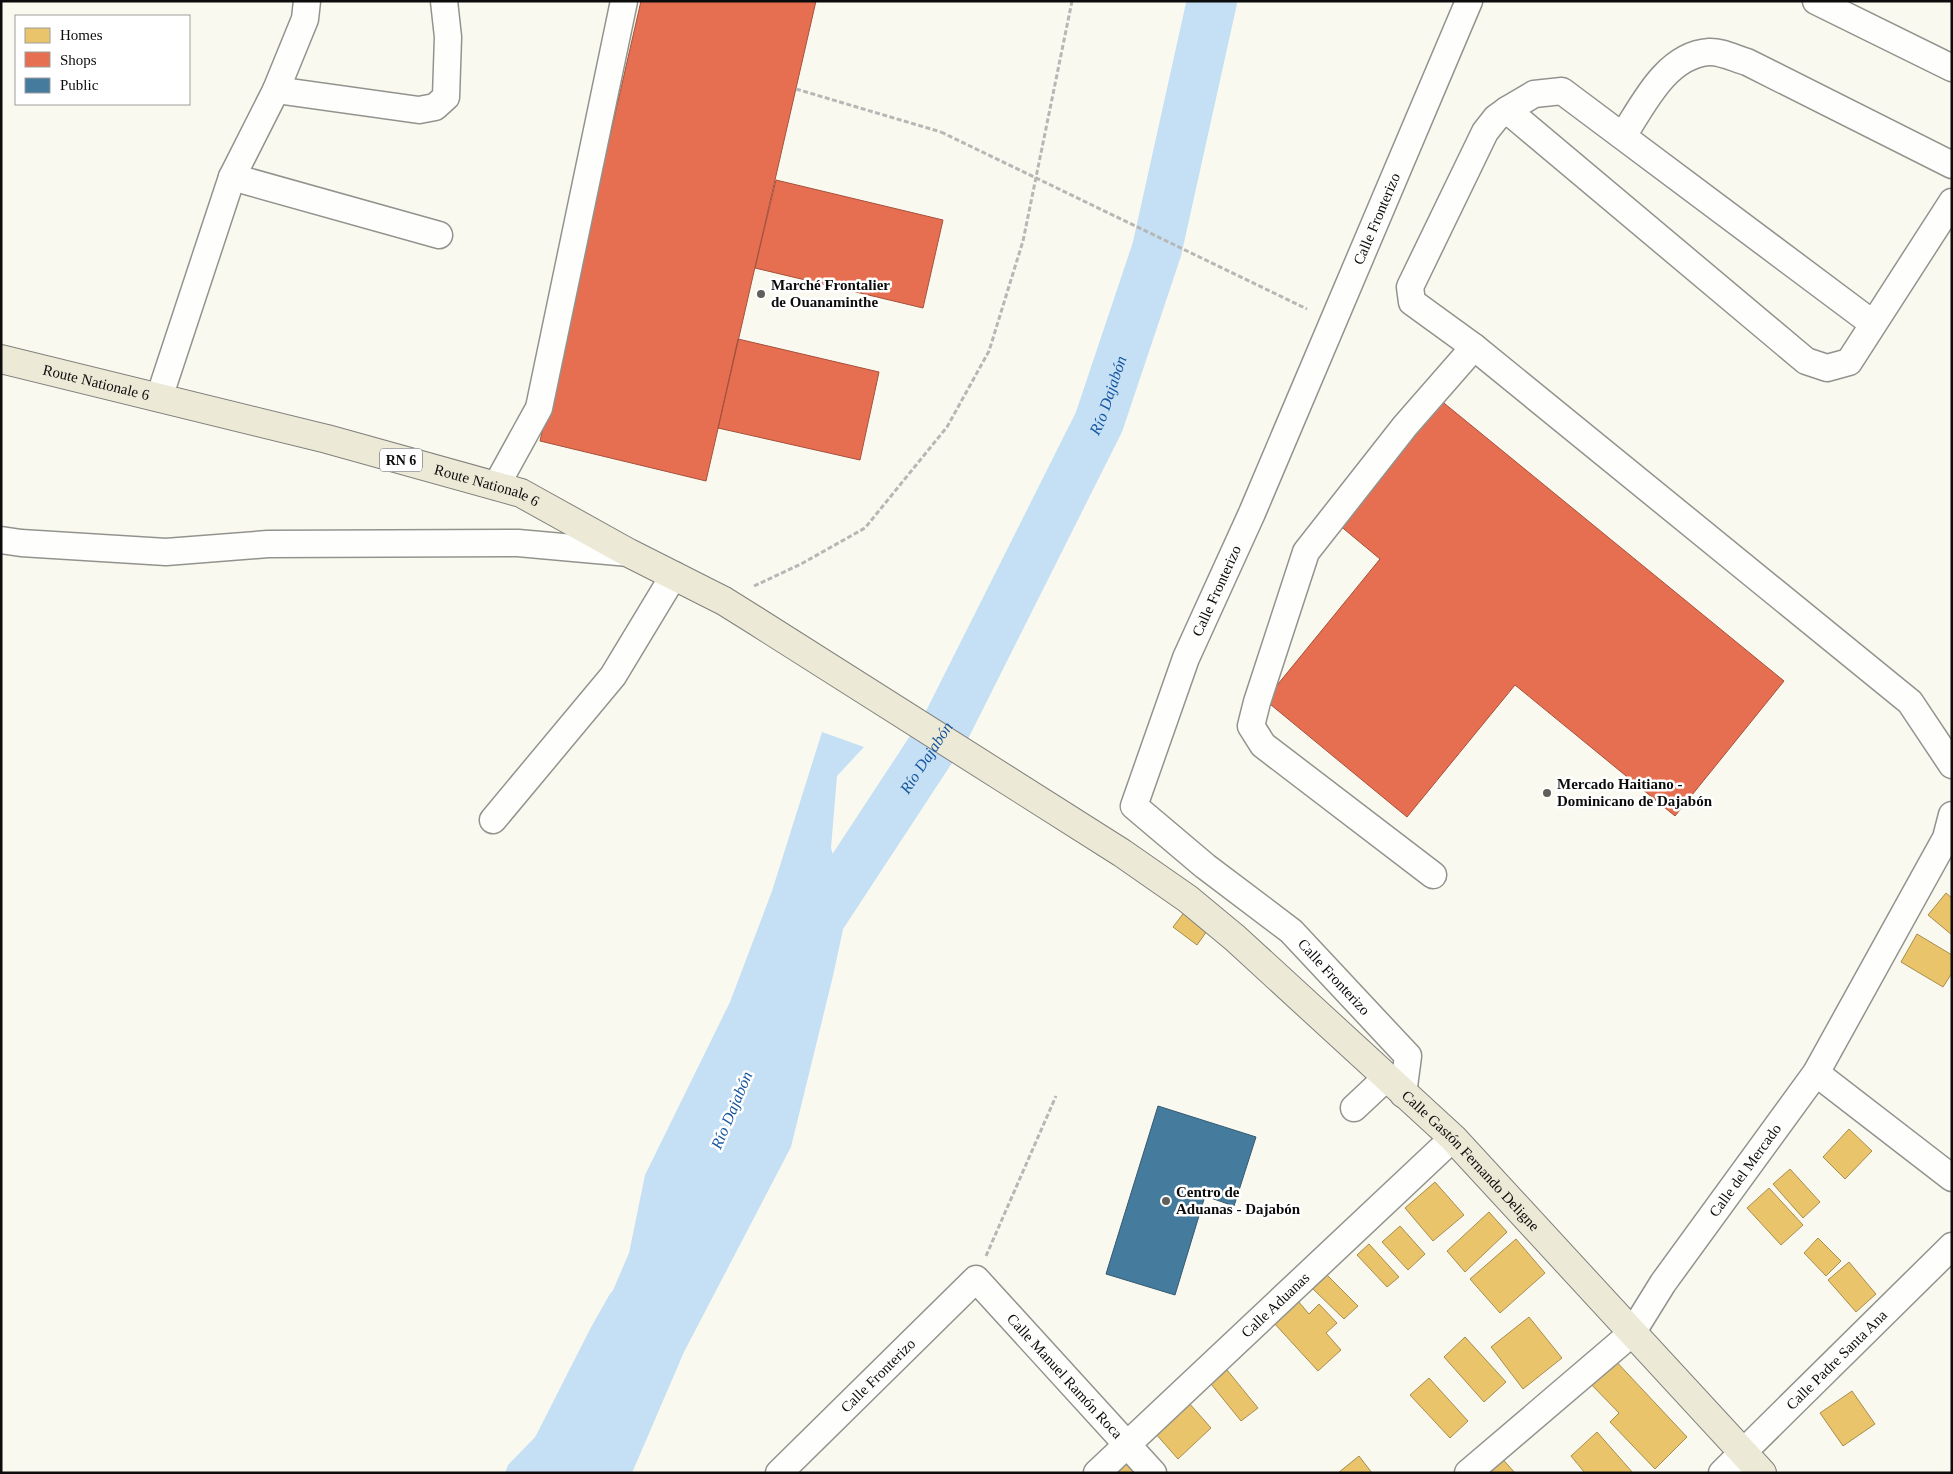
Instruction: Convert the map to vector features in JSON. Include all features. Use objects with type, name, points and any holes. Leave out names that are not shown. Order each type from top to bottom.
[{"type":"main road","name":"Route Nationale 6","points":[[1,359],[327,440],[521,493],[629,553],[724,601],[1122,853],[1155,876]]},
{"type":"main road","name":"Calle Gastón Fernando Deligne","points":[[1155,876],[1188,899],[1235,938],[1453,1138],[1762,1473]]},
{"type":"street","points":[[159,398],[232,177],[276,90],[305,19],[307,1]]},
{"type":"street","points":[[276,90],[419,110],[435,107],[446,98],[448,37],[444,1]]},
{"type":"street","points":[[496,486],[539,408],[624,1]]},
{"type":"street","name":"Calle Fronterizo","points":[[1395,1085],[1408,1056],[1324,966],[1291,931],[1205,866],[1134,806],[1186,658],[1252,513],[1469,1]]},
{"type":"street","points":[[1816,1],[1952,68]]},
{"type":"street","points":[[1623,136],[1653,88],[1669,70],[1691,56],[1710,52],[1747,62],[1952,165]]},
{"type":"street","points":[[1872,324],[1562,91],[1534,94],[1496,118],[1485,132],[1410,287],[1412,302],[1474,347],[1910,702],[1952,765]]},
{"type":"street","points":[[1507,110],[1806,361],[1827,368],[1849,362],[1952,202]]},
{"type":"street","points":[[232,177],[439,235]]},
{"type":"street","points":[[1433,875],[1263,745],[1251,726],[1257,702],[1306,552],[1405,426],[1474,347]]},
{"type":"street","points":[[1,540],[21,543],[166,552],[268,544],[518,543],[629,553]]},
{"type":"street","points":[[493,820],[613,676],[674,575]]},
{"type":"street","name":"Calle del Mercado","points":[[1468,1473],[1632,1333],[1663,1283],[1816,1073],[1946,838],[1952,815]]},
{"type":"street","points":[[1816,1073],[1952,1178]]},
{"type":"street","points":[[1354,1108],[1395,1085]]},
{"type":"street","name":"Calle Aduanas","points":[[1096,1473],[1453,1138]]},
{"type":"street","name":"Calle Padre Santa Ana","points":[[1722,1473],[1952,1246]]},
{"type":"street","name":"Calle Fronterizo","points":[[779,1473],[976,1279]]},
{"type":"street","name":"Calle Manuel Ramón Roca","points":[[976,1279],[1152,1473]]},
{"type":"path","points":[[724,601],[801,564],[865,528],[947,427],[989,351],[1023,241],[1072,1]]},
{"type":"path","points":[[796,89],[941,132],[1306,309]]},
{"type":"path","points":[[976,1279],[1056,1096]]},
{"type":"water","points":[[822,732],[864,747],[837,776],[831,848],[848,906],[833,976],[791,1147],[684,1352],[632,1473],[505,1473],[508,1465],[538,1434],[579,1426],[599,1378],[592,1339],[629,1253],[645,1175],[730,1002],[772,891]]},
{"type":"building: Homes","points":[[1946,893],[1952,898],[1952,935],[1928,915]]},
{"type":"building: Homes","points":[[1189,906],[1212,924],[1197,945],[1173,927]]},
{"type":"building: Homes","points":[[1917,934],[1952,955],[1952,973],[1943,987],[1901,962]]},
{"type":"building: Homes","points":[[1849,1129],[1872,1151],[1845,1179],[1823,1157]]},
{"type":"building: Homes","points":[[1790,1169],[1820,1202],[1803,1218],[1773,1184]]},
{"type":"building: Homes","points":[[1435,1182],[1464,1215],[1433,1241],[1405,1208]]},
{"type":"building: Homes","points":[[1769,1188],[1803,1225],[1781,1245],[1747,1208]]},
{"type":"building: Homes","points":[[1489,1212],[1507,1232],[1465,1272],[1447,1251]]},
{"type":"building: Homes","points":[[1400,1226],[1425,1254],[1408,1270],[1382,1242]]},
{"type":"building: Homes","points":[[1818,1238],[1841,1261],[1826,1276],[1804,1253]]},
{"type":"building: Homes","points":[[1516,1239],[1545,1273],[1500,1313],[1470,1279]]},
{"type":"building: Homes","points":[[1369,1244],[1399,1277],[1387,1287],[1357,1255]]},
{"type":"building: Homes","points":[[1849,1262],[1876,1294],[1856,1312],[1828,1280]]},
{"type":"building: Homes","points":[[1327,1275],[1358,1306],[1344,1319],[1313,1289]]},
{"type":"building: Homes","points":[[1298,1301],[1309,1314],[1319,1304],[1337,1323],[1326,1333],[1341,1350],[1318,1371],[1274,1323]]},
{"type":"building: Homes","points":[[1529,1317],[1562,1358],[1523,1389],[1491,1347]]},
{"type":"building: Homes","points":[[1465,1337],[1506,1382],[1484,1402],[1444,1357]]},
{"type":"building: Homes","points":[[1612,1357],[1687,1437],[1655,1469],[1610,1422],[1619,1413],[1585,1378]]},
{"type":"building: Homes","points":[[1227,1370],[1258,1408],[1241,1421],[1211,1384]]},
{"type":"building: Homes","points":[[1429,1378],[1468,1421],[1450,1438],[1410,1395]]},
{"type":"building: Homes","points":[[1852,1391],[1875,1424],[1843,1446],[1820,1413]]},
{"type":"building: Homes","points":[[1189,1403],[1211,1428],[1178,1459],[1155,1433]]},
{"type":"building: Homes","points":[[1597,1432],[1633,1473],[1585,1473],[1571,1456]]},
{"type":"building: Homes","points":[[1498,1454],[1515,1473],[1484,1473]]},
{"type":"building: Homes","points":[[1359,1456],[1372,1473],[1338,1473]]},
{"type":"building: Homes","points":[[1125,1458],[1138,1473],[1107,1473]]},
{"type":"building: Shops","points":[[641,1],[816,1],[706,481],[540,441]]},
{"type":"building: Shops","points":[[776,180],[943,220],[923,308],[755,268]]},
{"type":"building: Shops","points":[[738,339],[879,372],[860,460],[718,428]]},
{"type":"building: Shops","points":[[1439,399],[1784,681],[1675,816],[1515,685],[1407,817],[1265,700],[1380,559],[1338,524]]},
{"type":"building: Public","name":"Centro de Aduanas - Dajabón","points":[[1158,1106],[1256,1137],[1234,1206],[1205,1196],[1175,1295],[1106,1274]]},
{"type":"waterway","name":"Río Dajabón","points":[[804,943],[947,725],[1099,422],[1157,249],[1212,1]]},
{"type":"waterway","name":"Río Dajabón","points":[[545,1473],[630,1309]]},
{"type":"place","name":"Marché Frontalier de Ouanaminthe","points":[[761,294]]},
{"type":"place","name":"Mercado Haitiano - Dominicano de Dajabón","points":[[1547,793]]},
{"type":"place","name":"Centro de Aduanas - Dajabón","points":[[1166,1201]]}]
